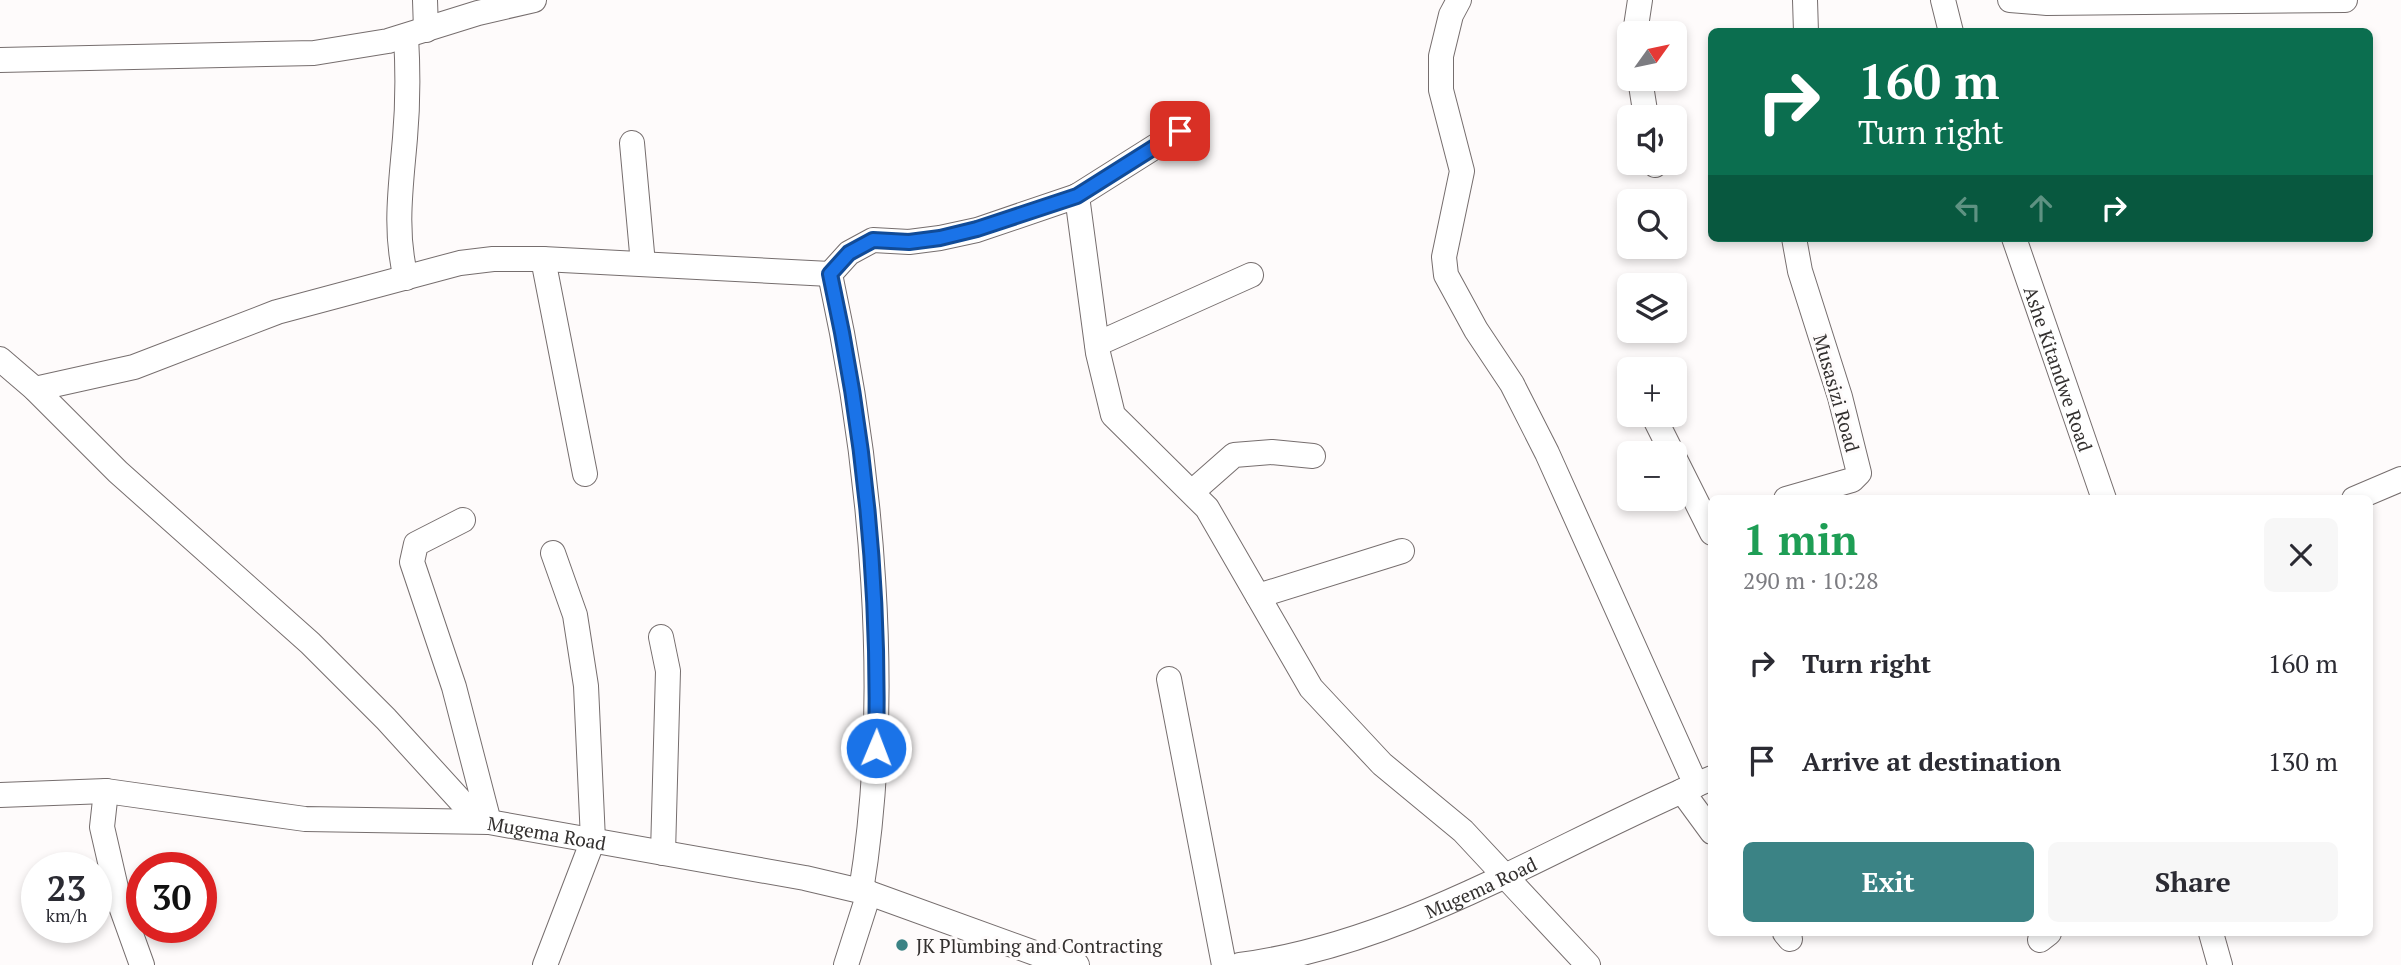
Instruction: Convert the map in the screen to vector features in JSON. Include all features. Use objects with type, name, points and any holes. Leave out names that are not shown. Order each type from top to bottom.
[{"type":"street","points":[[406,278],[399,249],[400,186],[408,82],[416,33],[425,0]]},
{"type":"street","points":[[0,60],[314,53],[416,33],[478,13],[534,0]]},
{"type":"street","points":[[1458,0],[1451,15],[1441,56],[1441,90],[1462,171],[1444,257],[1446,275],[1476,330],[1512,384],[1547,453],[1696,784],[1708,820]]},
{"type":"street","points":[[1637,21],[1640,0]]},
{"type":"street","points":[[1805,0],[1807,28]]},
{"type":"street","points":[[1944,0],[1950,28]]},
{"type":"street","points":[[2010,0],[2060,3],[2345,0]]},
{"type":"street","points":[[830,274],[849,253],[873,240],[909,242],[940,238],[977,229],[1077,196],[1180,131]]},
{"type":"street","points":[[632,143],[643,264]]},
{"type":"street","points":[[1077,196],[1097,344],[1113,415],[1125,431],[1192,492],[1226,536],[1311,688],[1382,764],[1463,831],[1507,875],[1588,965]]},
{"type":"street","name":"Musasizi Road","points":[[1795,242],[1800,271],[1840,397],[1859,473],[1852,480],[1800,495]]},
{"type":"street","name":"Ashe Kitandwe Road","points":[[2015,242],[2103,495]]},
{"type":"street","points":[[35,389],[134,367],[277,312],[460,263],[493,259],[543,259],[830,274]]},
{"type":"street","points":[[543,259],[584,474]]},
{"type":"street","points":[[830,274],[864,471],[873,607],[876,775],[865,892],[846,965]]},
{"type":"street","points":[[1097,344],[1251,275]]},
{"type":"street","points":[[0,359],[35,389],[118,472],[310,643],[484,821]]},
{"type":"street","points":[[1192,492],[1234,455],[1272,452],[1313,456]]},
{"type":"street","points":[[2363,495],[2401,479]]},
{"type":"street","points":[[1687,482],[1708,521]]},
{"type":"street","points":[[463,520],[416,544],[412,562],[454,687],[484,821]]},
{"type":"street","points":[[1258,596],[1402,551]]},
{"type":"street","points":[[545,965],[593,840],[586,686],[575,615],[553,553]]},
{"type":"street","points":[[661,637],[668,682],[663,853]]},
{"type":"street","points":[[1169,679],[1224,965]]},
{"type":"street","name":"Mugema Road","points":[[1240,965],[1326,946],[1381,929],[1507,875],[1696,784]]},
{"type":"street","points":[[106,791],[102,827],[136,964]]},
{"type":"street","name":"Mugema Road","points":[[0,795],[106,791],[305,819],[484,821],[865,892],[1062,963]]},
{"type":"street","points":[[2212,936],[2220,965]]},
{"type":"place","name":"JK Plumbing and Contracting","points":[[902,945]]},
{"type":"route","points":[[876,748],[873,607],[864,471],[830,274],[849,253],[873,240],[909,242],[940,238],[977,229],[1077,196],[1180,131]]}]
